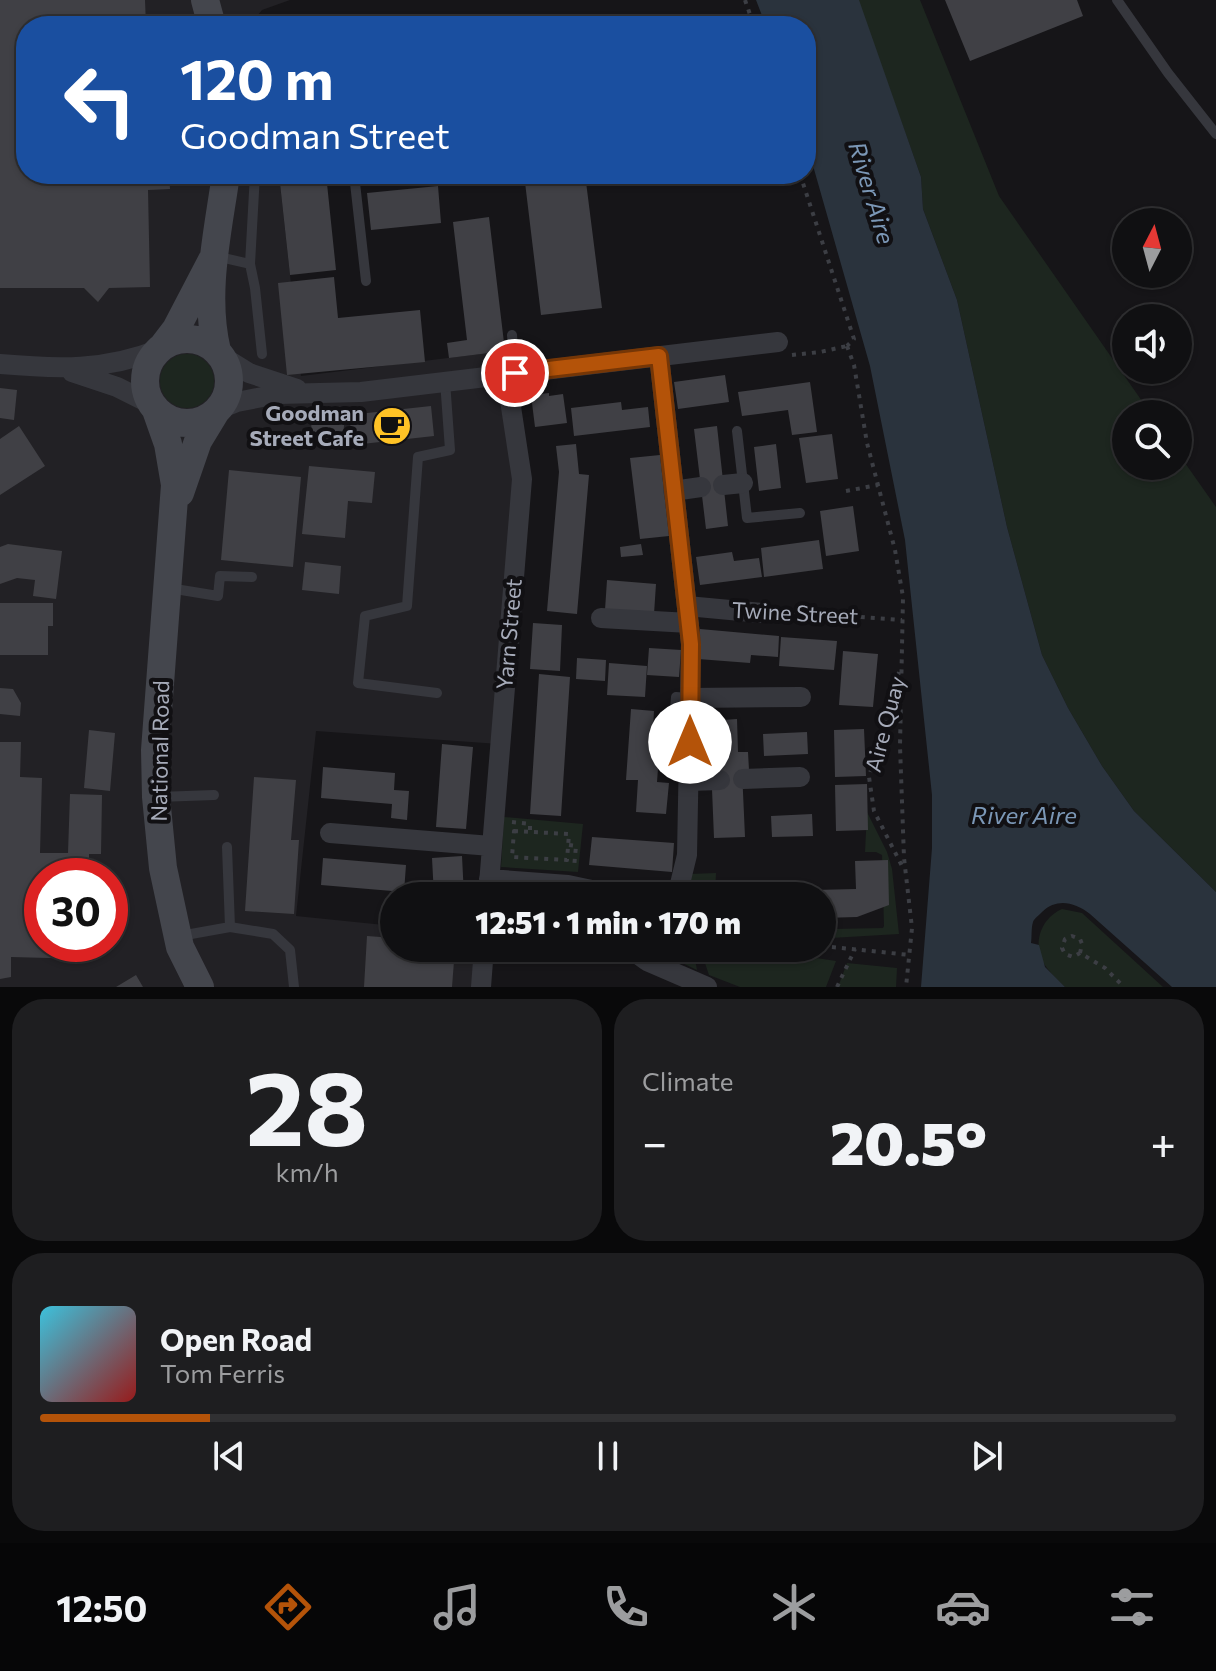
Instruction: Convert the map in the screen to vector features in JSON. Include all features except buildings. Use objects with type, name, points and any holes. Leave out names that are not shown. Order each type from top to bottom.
[{"type":"street","points":[[216,412],[227,394],[229,379],[212,322],[213,257],[224,184]]},
{"type":"street","points":[[155,408],[148,396],[145,377],[152,358],[176,329],[213,257]]},
{"type":"street","points":[[0,364],[60,369],[112,363],[181,339],[194,339],[208,344],[249,373],[305,392]]},
{"type":"street","points":[[60,369],[117,387],[170,419],[186,423],[205,420],[216,412],[255,398],[305,392],[361,392],[778,342]]},
{"type":"street","points":[[659,356],[688,615],[690,772],[687,855],[680,882]]},
{"type":"street","name":"Yarn Street","points":[[489,882],[522,479],[510,373]]},
{"type":"street","name":"National Road","points":[[155,408],[172,459],[175,509],[155,750],[156,797],[163,868],[180,947],[200,987]]},
{"type":"street","name":"National Road","points":[[175,509],[194,450],[216,412]]},
{"type":"street","points":[[673,491],[701,487]]},
{"type":"street","name":"Twine Street","points":[[601,618],[762,613]]},
{"type":"street","points":[[690,698],[801,697]]},
{"type":"street","points":[[690,772],[720,780]]},
{"type":"street","points":[[743,779],[800,777]]},
{"type":"street","points":[[330,833],[491,846]]},
{"type":"street","points":[[481,987],[483,962]]},
{"type":"street","points":[[649,962],[707,987]]},
{"type":"lane","points":[[1117,0],[1216,134]]},
{"type":"lane","points":[[254,184],[250,264],[262,354]]},
{"type":"lane","points":[[355,184],[366,281]]},
{"type":"lane","points":[[213,257],[250,264]]},
{"type":"lane","points":[[510,373],[512,335]]},
{"type":"lane","points":[[437,693],[358,683],[365,616],[407,606],[418,457],[450,450],[445,381]]},
{"type":"lane","points":[[737,431],[733,484],[747,518],[800,513]]},
{"type":"lane","points":[[167,587],[218,596],[220,576],[252,577]]},
{"type":"lane","points":[[156,797],[214,795]]},
{"type":"lane","points":[[227,847],[230,927]]},
{"type":"lane","points":[[178,937],[230,927],[273,934],[290,950],[294,987]]},
{"type":"path","points":[[778,342],[780,356],[847,346],[854,339],[803,184]]},
{"type":"path","points":[[847,346],[854,365],[867,443],[895,550],[903,597],[900,746],[906,874],[912,928],[906,987]]},
{"type":"path","points":[[846,491],[878,485]]},
{"type":"path","name":"Twine Street","points":[[762,613],[783,611],[902,620]]},
{"type":"path","name":"Aire Quay","points":[[901,662],[892,704],[869,777],[874,811],[906,874]]},
{"type":"path","points":[[514,831],[569,834],[569,845],[567,860],[512,857],[514,831]]},
{"type":"path","points":[[569,845],[576,846],[572,882]]},
{"type":"path","points":[[1072,936],[1080,939],[1083,947],[1080,953],[1073,957],[1065,954],[1062,948],[1065,939],[1072,936]]},
{"type":"path","points":[[836,947],[910,955]]},
{"type":"path","points":[[837,987],[855,949]]},
{"type":"path","points":[[1080,953],[1105,968],[1124,987]]},
{"type":"shaded area","points":[[0,0],[290,0],[262,10],[257,16],[16,16],[16,184],[280,184],[301,376],[505,351],[522,479],[499,744],[316,731],[296,916],[380,925],[380,962],[483,962],[481,987],[0,987]]},
{"type":"shaded area","points":[[858,0],[920,0],[999,196],[1112,358],[1112,384],[1130,384],[1141,400],[1112,400],[1112,480],[1192,480],[1192,473],[1216,507],[1216,892],[1134,811],[1102,766],[1042,655],[1007,527],[957,300],[923,209],[921,177]]},
{"type":"shaded area","points":[[187,354],[206,362],[214,381],[206,400],[187,408],[168,400],[160,381],[168,362]]},
{"type":"shaded area","points":[[867,812],[892,869],[899,934],[836,938],[836,929],[884,926],[882,855],[865,852]]},
{"type":"shaded area","points":[[504,817],[583,824],[578,872],[501,867]]},
{"type":"shaded area","points":[[716,873],[716,882],[685,882],[690,874]]},
{"type":"shaded area","points":[[1062,909],[1082,913],[1163,987],[1065,987],[1051,973],[1039,952],[1043,927]]},
{"type":"shaded area","points":[[680,962],[696,962],[697,970]]},
{"type":"shaded area","points":[[705,962],[836,962],[826,987],[740,987],[709,975]]},
{"type":"shaded area","points":[[847,963],[897,968],[896,987],[838,987]]},
{"type":"water","name":"River Aire","points":[[756,0],[859,0],[921,177],[923,209],[957,300],[1007,527],[1042,655],[1102,766],[1134,811],[1216,892],[1216,987],[1172,987],[1090,914],[1078,907],[1060,903],[1035,918],[1031,943],[1039,945],[1045,967],[1065,987],[921,987],[932,848],[932,795],[905,540],[870,366],[816,176],[816,16],[762,16]]},
{"type":"place","name":"Goodman Street Cafe","points":[[392,426]]},
{"type":"route","points":[[515,373],[659,356],[691,644],[690,742]]}]
